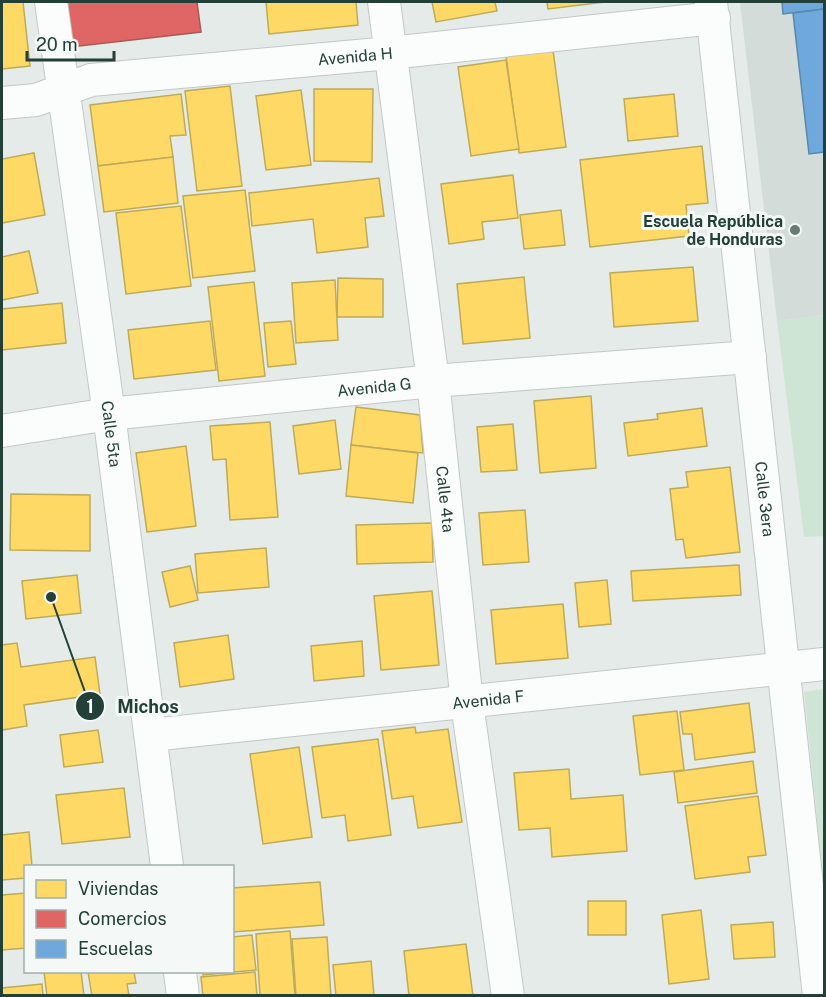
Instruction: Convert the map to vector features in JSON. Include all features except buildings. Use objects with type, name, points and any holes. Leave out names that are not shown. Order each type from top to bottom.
[{"type":"street","name":"Calle 5ta","points":[[51,2],[109,414],[167,865]]},
{"type":"street","name":"Calle 4ta","points":[[384,2],[433,381],[467,703],[508,996]]},
{"type":"street","name":"Avenida H","points":[[2,103],[36,100],[91,80],[390,53],[712,10]]},
{"type":"street","name":"Calle 3era","points":[[712,10],[783,668],[812,995]]},
{"type":"street","name":"Avenida G","points":[[2,431],[109,414],[433,381],[750,357]]},
{"type":"street","name":"Avenida F","points":[[151,735],[825,664]]},
{"type":"street","points":[[180,973],[183,996]]},
{"type":"shaded area","name":"Escuela República de Honduras","points":[[740,2],[824,2],[824,315],[777,321]]},
{"type":"green space","points":[[824,315],[824,536],[804,537],[777,321]]},
{"type":"green space","points":[[824,689],[824,874],[823,875],[804,692]]},
{"type":"place","name":"Escuela República de Honduras","points":[[795,230]]},
{"type":"place","name":"Michos","points":[[51,597]]}]
